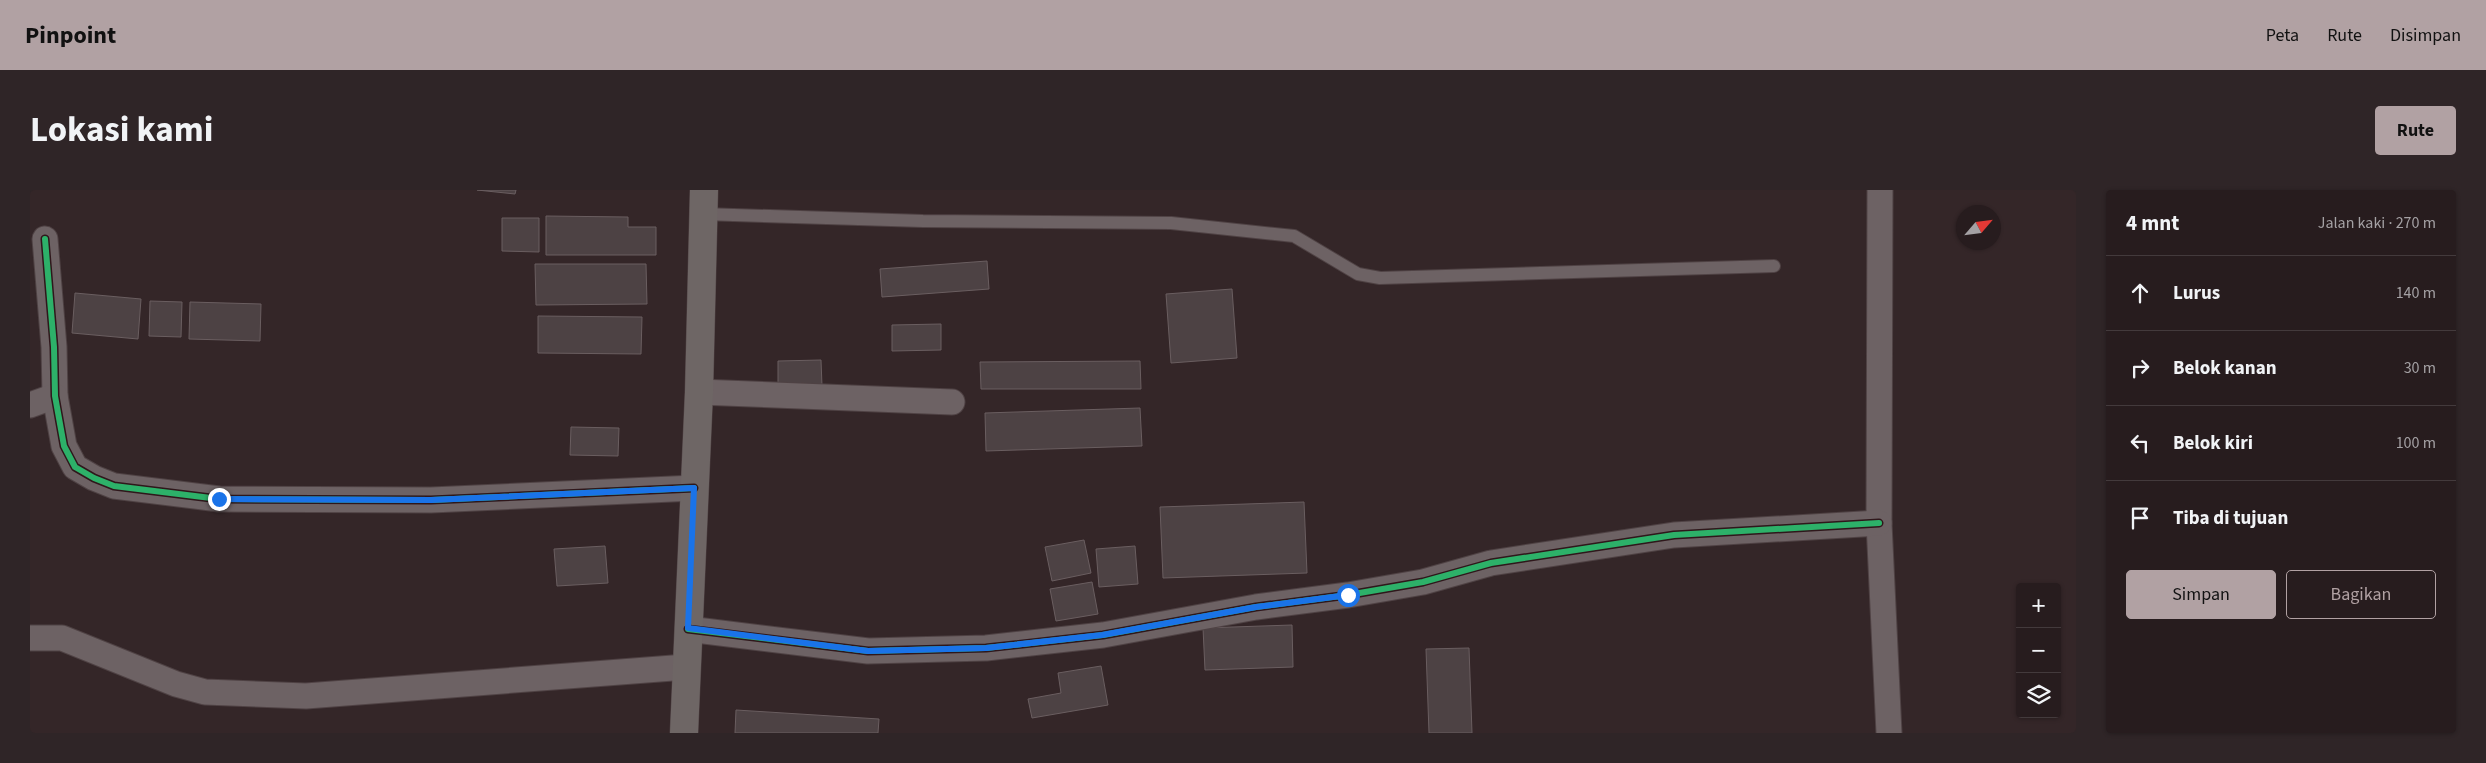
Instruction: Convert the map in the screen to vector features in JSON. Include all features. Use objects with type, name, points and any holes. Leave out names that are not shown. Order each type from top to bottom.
[{"type":"street","points":[[1880,190],[1879,523],[1889,733]]},
{"type":"street","points":[[684,733],[699,392],[703,202]]},
{"type":"street","points":[[45,239],[54,347],[55,396],[64,446],[75,467],[94,478],[114,486],[219,499],[431,500],[694,488]]},
{"type":"street","points":[[699,392],[952,402]]},
{"type":"street","points":[[30,405],[55,396]]},
{"type":"street","points":[[688,628],[868,651],[986,648],[1102,635],[1256,607],[1348,595],[1423,582],[1490,563],[1674,535],[1879,523]]},
{"type":"street","points":[[30,638],[62,638],[176,684],[205,692],[246,695],[306,696],[686,666]]},
{"type":"lane","points":[[703,202],[923,221],[1171,222],[1294,236],[1358,274],[1380,278],[1774,266]]},
{"type":"building","points":[[477,190],[516,190],[515,194]]},
{"type":"building","points":[[546,216],[628,217],[628,227],[656,227],[656,255],[546,255]]},
{"type":"building","points":[[502,218],[539,218],[539,252],[502,251]]},
{"type":"building","points":[[987,261],[989,289],[882,297],[880,269]]},
{"type":"building","points":[[535,264],[646,264],[647,304],[536,305]]},
{"type":"building","points":[[1232,289],[1237,358],[1171,363],[1166,294]]},
{"type":"building","points":[[75,293],[141,299],[138,339],[72,333]]},
{"type":"building","points":[[150,301],[182,302],[181,337],[149,336]]},
{"type":"building","points":[[190,302],[261,304],[260,341],[189,339]]},
{"type":"building","points":[[538,316],[642,317],[641,354],[538,353]]},
{"type":"building","points":[[941,324],[941,350],[892,351],[892,325]]},
{"type":"building","points":[[821,360],[822,386],[778,386],[778,361]]},
{"type":"building","points":[[1140,361],[1141,389],[981,389],[980,362]]},
{"type":"building","points":[[1140,408],[1142,446],[986,451],[985,413]]},
{"type":"building","points":[[571,427],[619,428],[618,456],[570,455]]},
{"type":"building","points":[[1304,502],[1307,573],[1163,578],[1160,507]]},
{"type":"building","points":[[1084,540],[1091,573],[1052,581],[1045,547]]},
{"type":"building","points":[[605,546],[608,583],[557,586],[554,549]]},
{"type":"building","points":[[1135,546],[1138,584],[1099,587],[1096,549]]},
{"type":"building","points":[[1092,582],[1098,614],[1056,621],[1050,589]]},
{"type":"building","points":[[1292,625],[1293,667],[1205,670],[1203,628]]},
{"type":"building","points":[[1469,648],[1472,733],[1429,733],[1426,649]]},
{"type":"building","points":[[1101,666],[1108,705],[1032,718],[1028,699],[1061,693],[1058,673]]},
{"type":"building","points":[[736,710],[879,719],[878,733],[735,733]]},
{"type":"cycle path","points":[[45,239],[54,347],[55,396],[64,446],[75,467],[94,478],[114,486],[219,499],[431,500],[694,488]]},
{"type":"cycle path","points":[[688,629],[868,651],[986,648],[1103,635],[1256,607],[1348,595],[1423,582],[1491,563],[1674,535],[1879,523]]},
{"type":"route","points":[[219,499],[431,500],[694,488],[688,628],[868,651],[986,648],[1102,635],[1256,607],[1348,595]]}]
